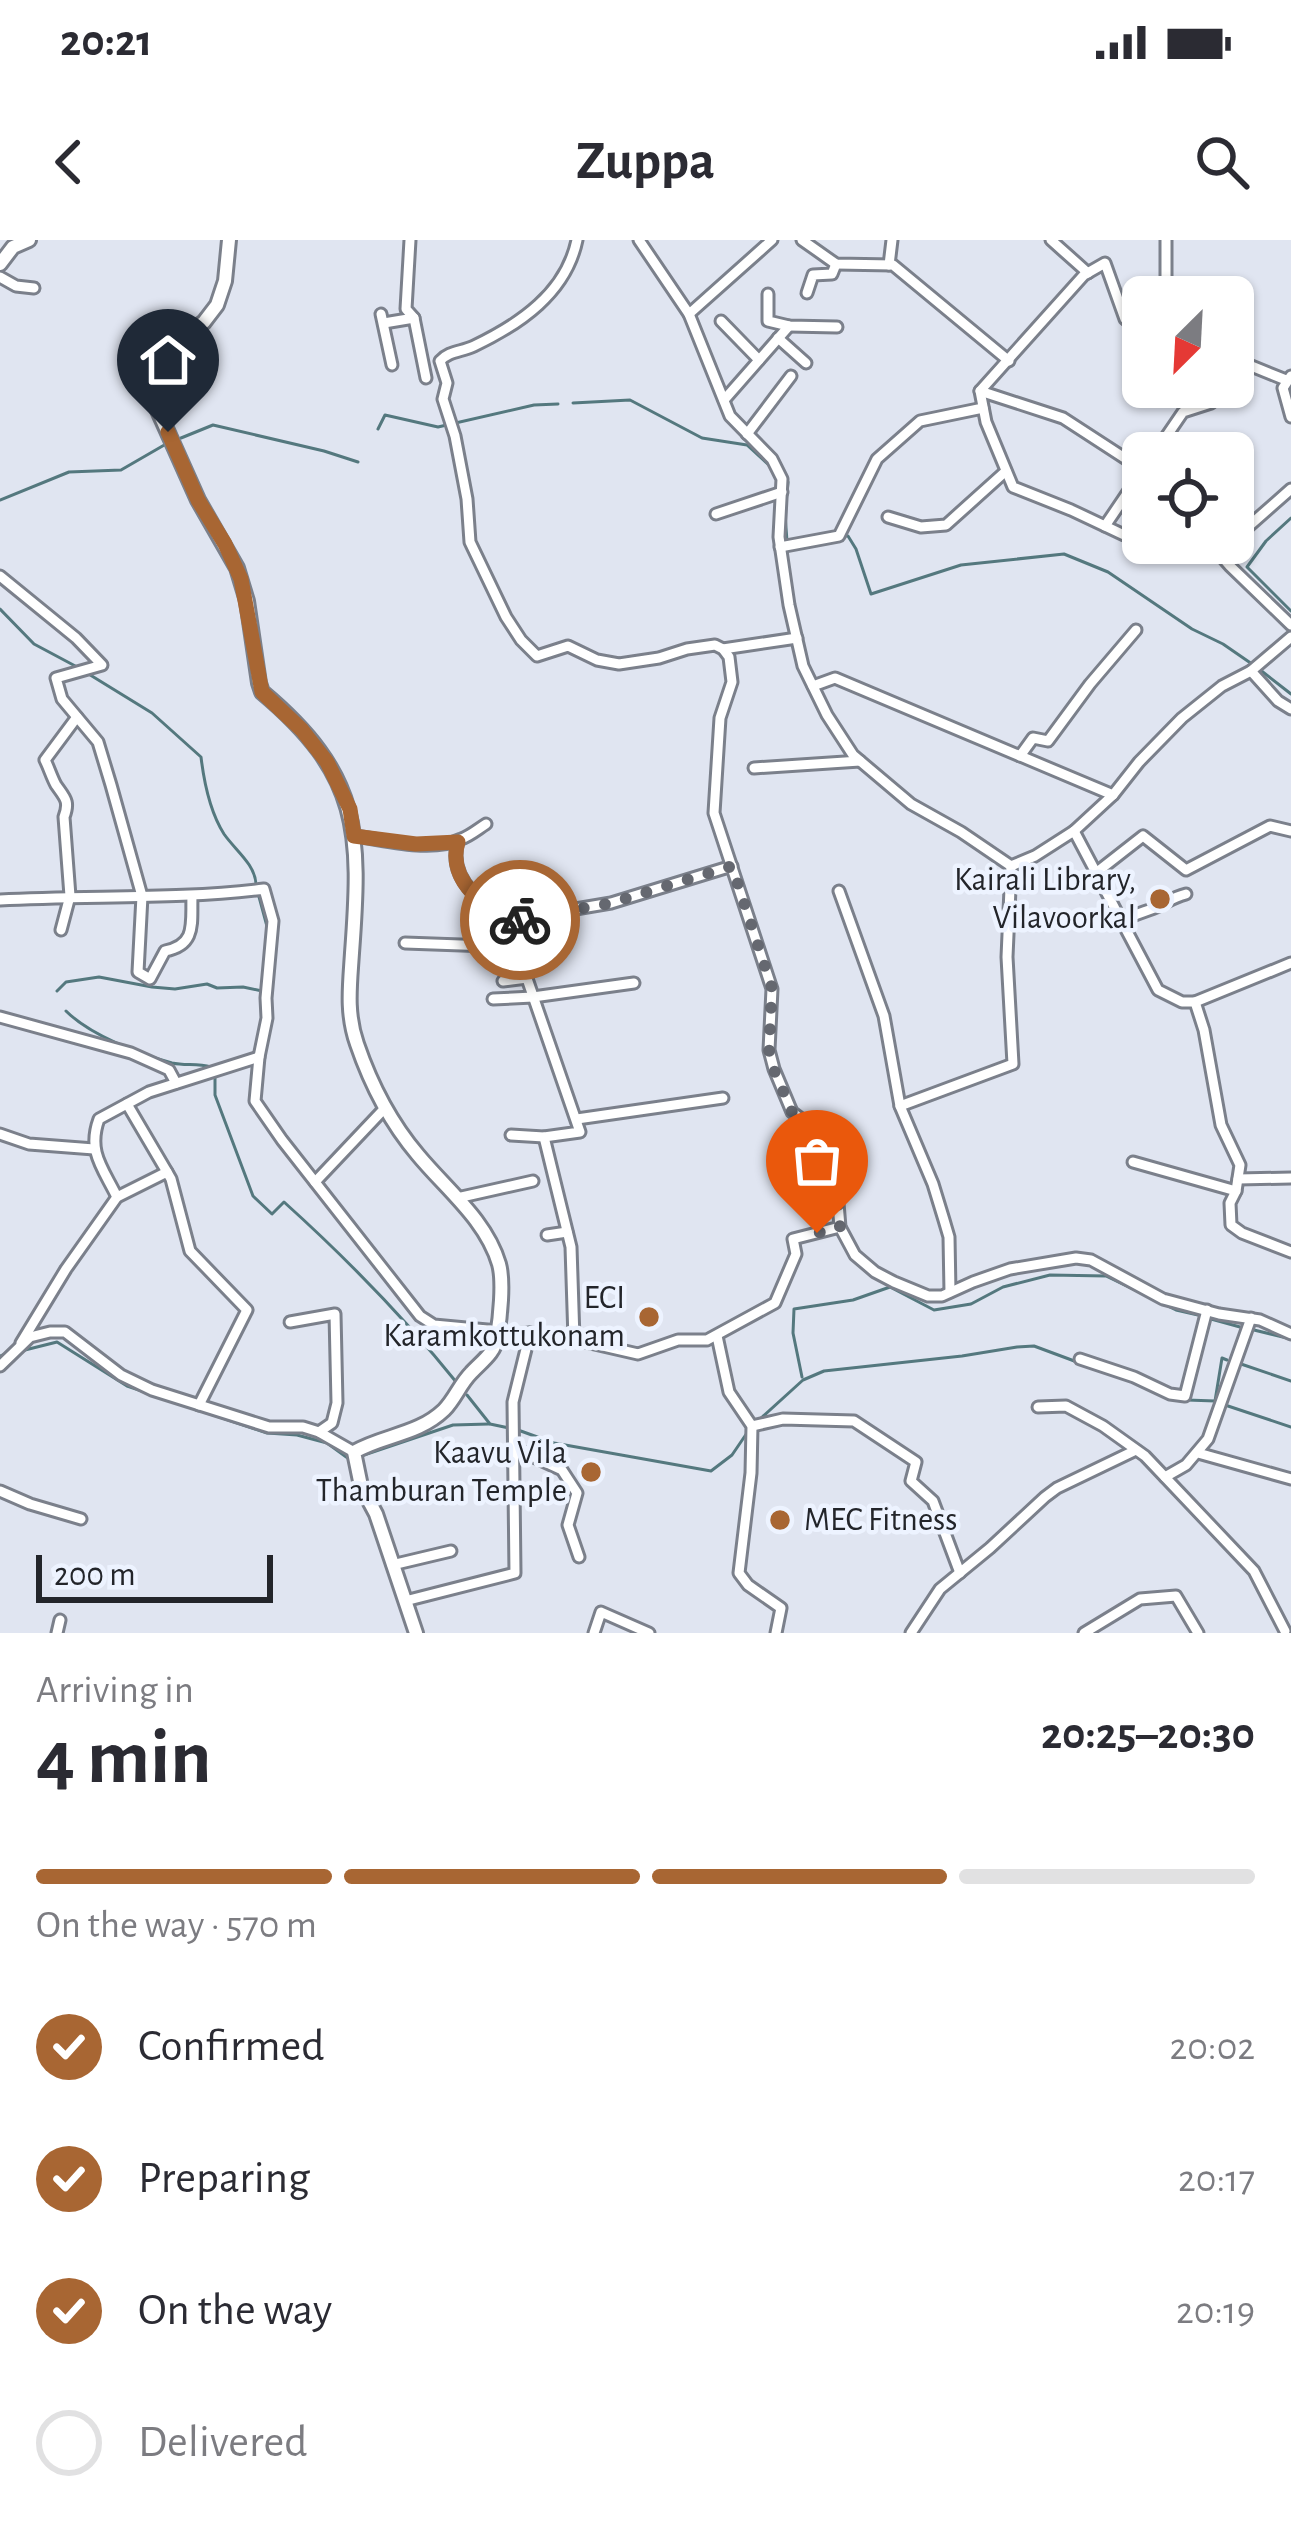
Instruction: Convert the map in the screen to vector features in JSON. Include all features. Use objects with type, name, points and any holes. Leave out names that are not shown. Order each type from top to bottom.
[{"type":"street","points":[[0,264],[13,247],[29,240]]},
{"type":"street","points":[[229,240],[217,305],[205,322],[161,355],[153,370],[153,395],[198,500],[237,568],[262,692],[327,762],[350,809],[356,899],[349,1013],[358,1048],[385,1108],[415,1151],[480,1224],[500,1268],[498,1335],[490,1354],[435,1418],[354,1452]]},
{"type":"street","points":[[410,240],[406,309],[414,318],[426,378]]},
{"type":"street","points":[[577,240],[559,283],[533,311],[500,333],[446,354],[440,361],[473,552],[514,630],[537,656],[568,646],[619,664],[715,645],[729,657],[732,682],[720,718],[714,813],[772,988],[769,1050],[792,1112],[809,1125],[825,1151],[840,1227],[855,1255],[875,1272],[928,1295],[942,1296],[1010,1269],[1076,1258],[1098,1263],[1163,1299],[1261,1320],[1291,1334]]},
{"type":"street","points":[[639,240],[688,314],[730,416],[772,459],[782,479],[780,547],[796,638],[803,666],[827,715],[853,755],[910,805],[1011,866]]},
{"type":"street","points":[[688,314],[772,240]]},
{"type":"street","points":[[802,240],[836,264],[889,265],[1009,361]]},
{"type":"street","points":[[889,265],[892,240]]},
{"type":"street","points":[[1051,240],[1088,273]]},
{"type":"street","points":[[1166,240],[1166,276]]},
{"type":"street","points":[[980,391],[1088,273],[1105,263],[1122,311]]},
{"type":"street","points":[[807,293],[813,275],[832,274],[836,264]]},
{"type":"street","points":[[0,277],[16,286],[34,288]]},
{"type":"street","points":[[768,294],[768,321],[837,327]]},
{"type":"street","points":[[392,365],[382,319],[414,318]]},
{"type":"street","points":[[721,321],[759,360]]},
{"type":"street","points":[[724,400],[789,326]]},
{"type":"street","points":[[778,338],[806,363]]},
{"type":"street","points":[[1254,366],[1288,378],[1283,388],[1291,417]]},
{"type":"street","points":[[747,434],[791,376]]},
{"type":"street","points":[[980,391],[986,422],[1013,487],[1122,534]]},
{"type":"street","points":[[980,391],[1063,418],[1122,456]]},
{"type":"street","points":[[780,547],[839,536],[877,459],[920,422],[983,408]]},
{"type":"street","points":[[1169,432],[1183,412],[1195,408]]},
{"type":"street","points":[[888,518],[921,526],[946,525],[1006,471]]},
{"type":"street","points":[[1254,522],[1291,489]]},
{"type":"street","points":[[716,514],[782,492]]},
{"type":"street","points":[[1105,526],[1122,501]]},
{"type":"street","points":[[1228,564],[1291,625]]},
{"type":"street","points":[[0,576],[102,665],[56,679],[62,699],[98,742],[142,896],[138,972],[150,979],[165,951],[181,948],[188,941],[193,896]]},
{"type":"street","points":[[1020,756],[1033,738],[1048,741],[1136,630]]},
{"type":"street","points":[[1011,866],[1074,831],[1182,718],[1291,637]]},
{"type":"street","points":[[723,649],[796,638]]},
{"type":"street","points":[[1254,668],[1278,701],[1291,709]]},
{"type":"street","points":[[813,686],[835,679],[1113,795]]},
{"type":"street","points":[[61,930],[70,896],[64,817],[67,796],[45,760],[77,717]]},
{"type":"street","points":[[754,768],[860,761]]},
{"type":"street","points":[[354,836],[416,844],[458,842],[486,824]]},
{"type":"street","points":[[1097,872],[1144,836],[1186,870],[1270,826],[1291,831]]},
{"type":"street","points":[[1074,831],[1158,990],[1182,1002],[1195,1002],[1291,963]]},
{"type":"street","points":[[458,842],[454,854],[464,882],[490,908],[520,922]]},
{"type":"street","points":[[511,1135],[580,1132],[514,941],[522,918],[611,903],[732,866]]},
{"type":"street","points":[[900,1106],[1013,1064],[1007,957],[1011,866]]},
{"type":"street","points":[[0,901],[193,896],[264,889],[273,921],[267,1018],[255,1101],[420,1316],[434,1324],[498,1335],[530,1333],[574,1339],[638,1354],[678,1340],[707,1340],[775,1303],[796,1254],[793,1239],[840,1227]]},
{"type":"street","points":[[839,892],[884,1016],[900,1106],[949,1237],[950,1292]]},
{"type":"street","points":[[1121,922],[1186,894]]},
{"type":"street","points":[[405,943],[516,947]]},
{"type":"street","points":[[503,981],[526,978]]},
{"type":"street","points":[[493,999],[634,983]]},
{"type":"street","points":[[1195,1002],[1221,1125],[1240,1165],[1229,1203],[1231,1225],[1291,1252]]},
{"type":"street","points":[[0,1018],[131,1053],[169,1070],[176,1083]]},
{"type":"street","points":[[117,1197],[94,1149],[92,1136],[99,1119],[149,1092],[259,1057]]},
{"type":"street","points":[[577,1119],[723,1098]]},
{"type":"street","points":[[127,1104],[171,1178],[190,1251],[247,1310],[200,1405]]},
{"type":"street","points":[[315,1182],[385,1108]]},
{"type":"street","points":[[0,1135],[29,1144],[94,1149]]},
{"type":"street","points":[[544,1136],[571,1247],[574,1339]]},
{"type":"street","points":[[1133,1162],[1237,1185],[1291,1178]]},
{"type":"street","points":[[0,1366],[21,1343],[117,1197],[167,1172]]},
{"type":"street","points":[[457,1198],[533,1181]]},
{"type":"street","points":[[547,1235],[567,1232]]},
{"type":"street","points":[[1080,1359],[1185,1396],[1207,1310]]},
{"type":"street","points":[[290,1322],[335,1314],[337,1403],[332,1423],[319,1432]]},
{"type":"street","points":[[1165,1477],[1186,1466],[1208,1439],[1251,1318]]},
{"type":"street","points":[[21,1343],[50,1332],[64,1333],[134,1382],[269,1427],[319,1432],[354,1452],[416,1633]]},
{"type":"street","points":[[405,1601],[514,1574],[513,1402],[530,1333]]},
{"type":"street","points":[[717,1336],[729,1392],[752,1426],[739,1573],[748,1585],[782,1608],[776,1633]]},
{"type":"street","points":[[1038,1407],[1066,1406],[1136,1450],[1254,1571],[1286,1630]]},
{"type":"street","points":[[752,1426],[783,1419],[854,1420],[916,1462],[910,1480],[933,1501],[960,1573]]},
{"type":"street","points":[[514,1448],[562,1470],[577,1493],[568,1525],[579,1557]]},
{"type":"street","points":[[911,1633],[940,1589],[1057,1488],[1136,1450]]},
{"type":"street","points":[[1198,1453],[1291,1479]]},
{"type":"street","points":[[0,1491],[81,1520]]},
{"type":"street","points":[[392,1564],[451,1551]]},
{"type":"street","points":[[1084,1633],[1140,1599],[1176,1596],[1198,1633]]},
{"type":"street","points":[[594,1633],[601,1612],[649,1633]]},
{"type":"street","points":[[57,1633],[60,1620]]},
{"type":"waterway","points":[[573,403],[630,400],[702,438],[747,445],[771,467]]},
{"type":"waterway","points":[[378,429],[385,415],[438,427],[558,404]]},
{"type":"waterway","points":[[181,438],[213,425],[358,462]]},
{"type":"waterway","points":[[0,500],[69,472],[121,470],[166,444]]},
{"type":"waterway","points":[[787,541],[788,482]]},
{"type":"waterway","points":[[1291,518],[1247,567],[1291,611]]},
{"type":"waterway","points":[[844,536],[856,549],[871,594],[961,565],[1064,554],[1108,572],[1252,664]]},
{"type":"waterway","points":[[0,609],[34,644],[79,668]]},
{"type":"waterway","points":[[1259,669],[1291,694]]},
{"type":"waterway","points":[[87,673],[152,713],[201,757],[215,816],[256,884]]},
{"type":"waterway","points":[[258,893],[268,930]]},
{"type":"waterway","points":[[57,991],[66,982],[99,977],[175,989],[207,984],[262,991]]},
{"type":"waterway","points":[[66,1011],[101,1036],[130,1049],[172,1063],[211,1067]]},
{"type":"waterway","points":[[215,1074],[215,1095],[253,1196],[272,1214],[284,1202],[374,1289],[457,1383]]},
{"type":"waterway","points":[[802,1377],[793,1333],[794,1309],[853,1300],[890,1287],[934,1310],[971,1304],[1003,1287],[1050,1275],[1106,1276],[1176,1310],[1198,1315]]},
{"type":"waterway","points":[[1211,1319],[1240,1327]]},
{"type":"waterway","points":[[1254,1330],[1291,1339]]},
{"type":"waterway","points":[[21,1351],[57,1342],[127,1386],[267,1433],[327,1443],[349,1459]]},
{"type":"waterway","points":[[760,1419],[803,1380],[824,1371],[1034,1346],[1077,1362]]},
{"type":"waterway","points":[[1187,1400],[1215,1401],[1222,1358],[1227,1360]]},
{"type":"waterway","points":[[1241,1364],[1291,1381]]},
{"type":"waterway","points":[[467,1395],[490,1424],[509,1428]]},
{"type":"waterway","points":[[1228,1406],[1291,1427]]},
{"type":"waterway","points":[[364,1455],[453,1425],[489,1424]]},
{"type":"waterway","points":[[518,1430],[554,1443],[711,1471],[732,1455],[749,1430]]},
{"type":"way so far","points":[[520,920],[611,903],[732,866],[772,988],[769,1050],[774,1070],[792,1112],[809,1125],[825,1151],[832,1175],[840,1227],[817,1233]]},
{"type":"place","name":"Kairali Library, Vilavoorkal","points":[[1160,899]]},
{"type":"place","name":"ECI Karamkottukonam","points":[[649,1317]]},
{"type":"place","name":"Kaavu Vila Thamburan Temple","points":[[591,1472]]},
{"type":"place","name":"MEC Fitness","points":[[780,1520]]},
{"type":"route","points":[[168,432],[241,579],[262,692],[327,762],[350,809],[354,836],[416,844],[458,842],[454,854],[464,882],[490,908],[520,920]]}]
